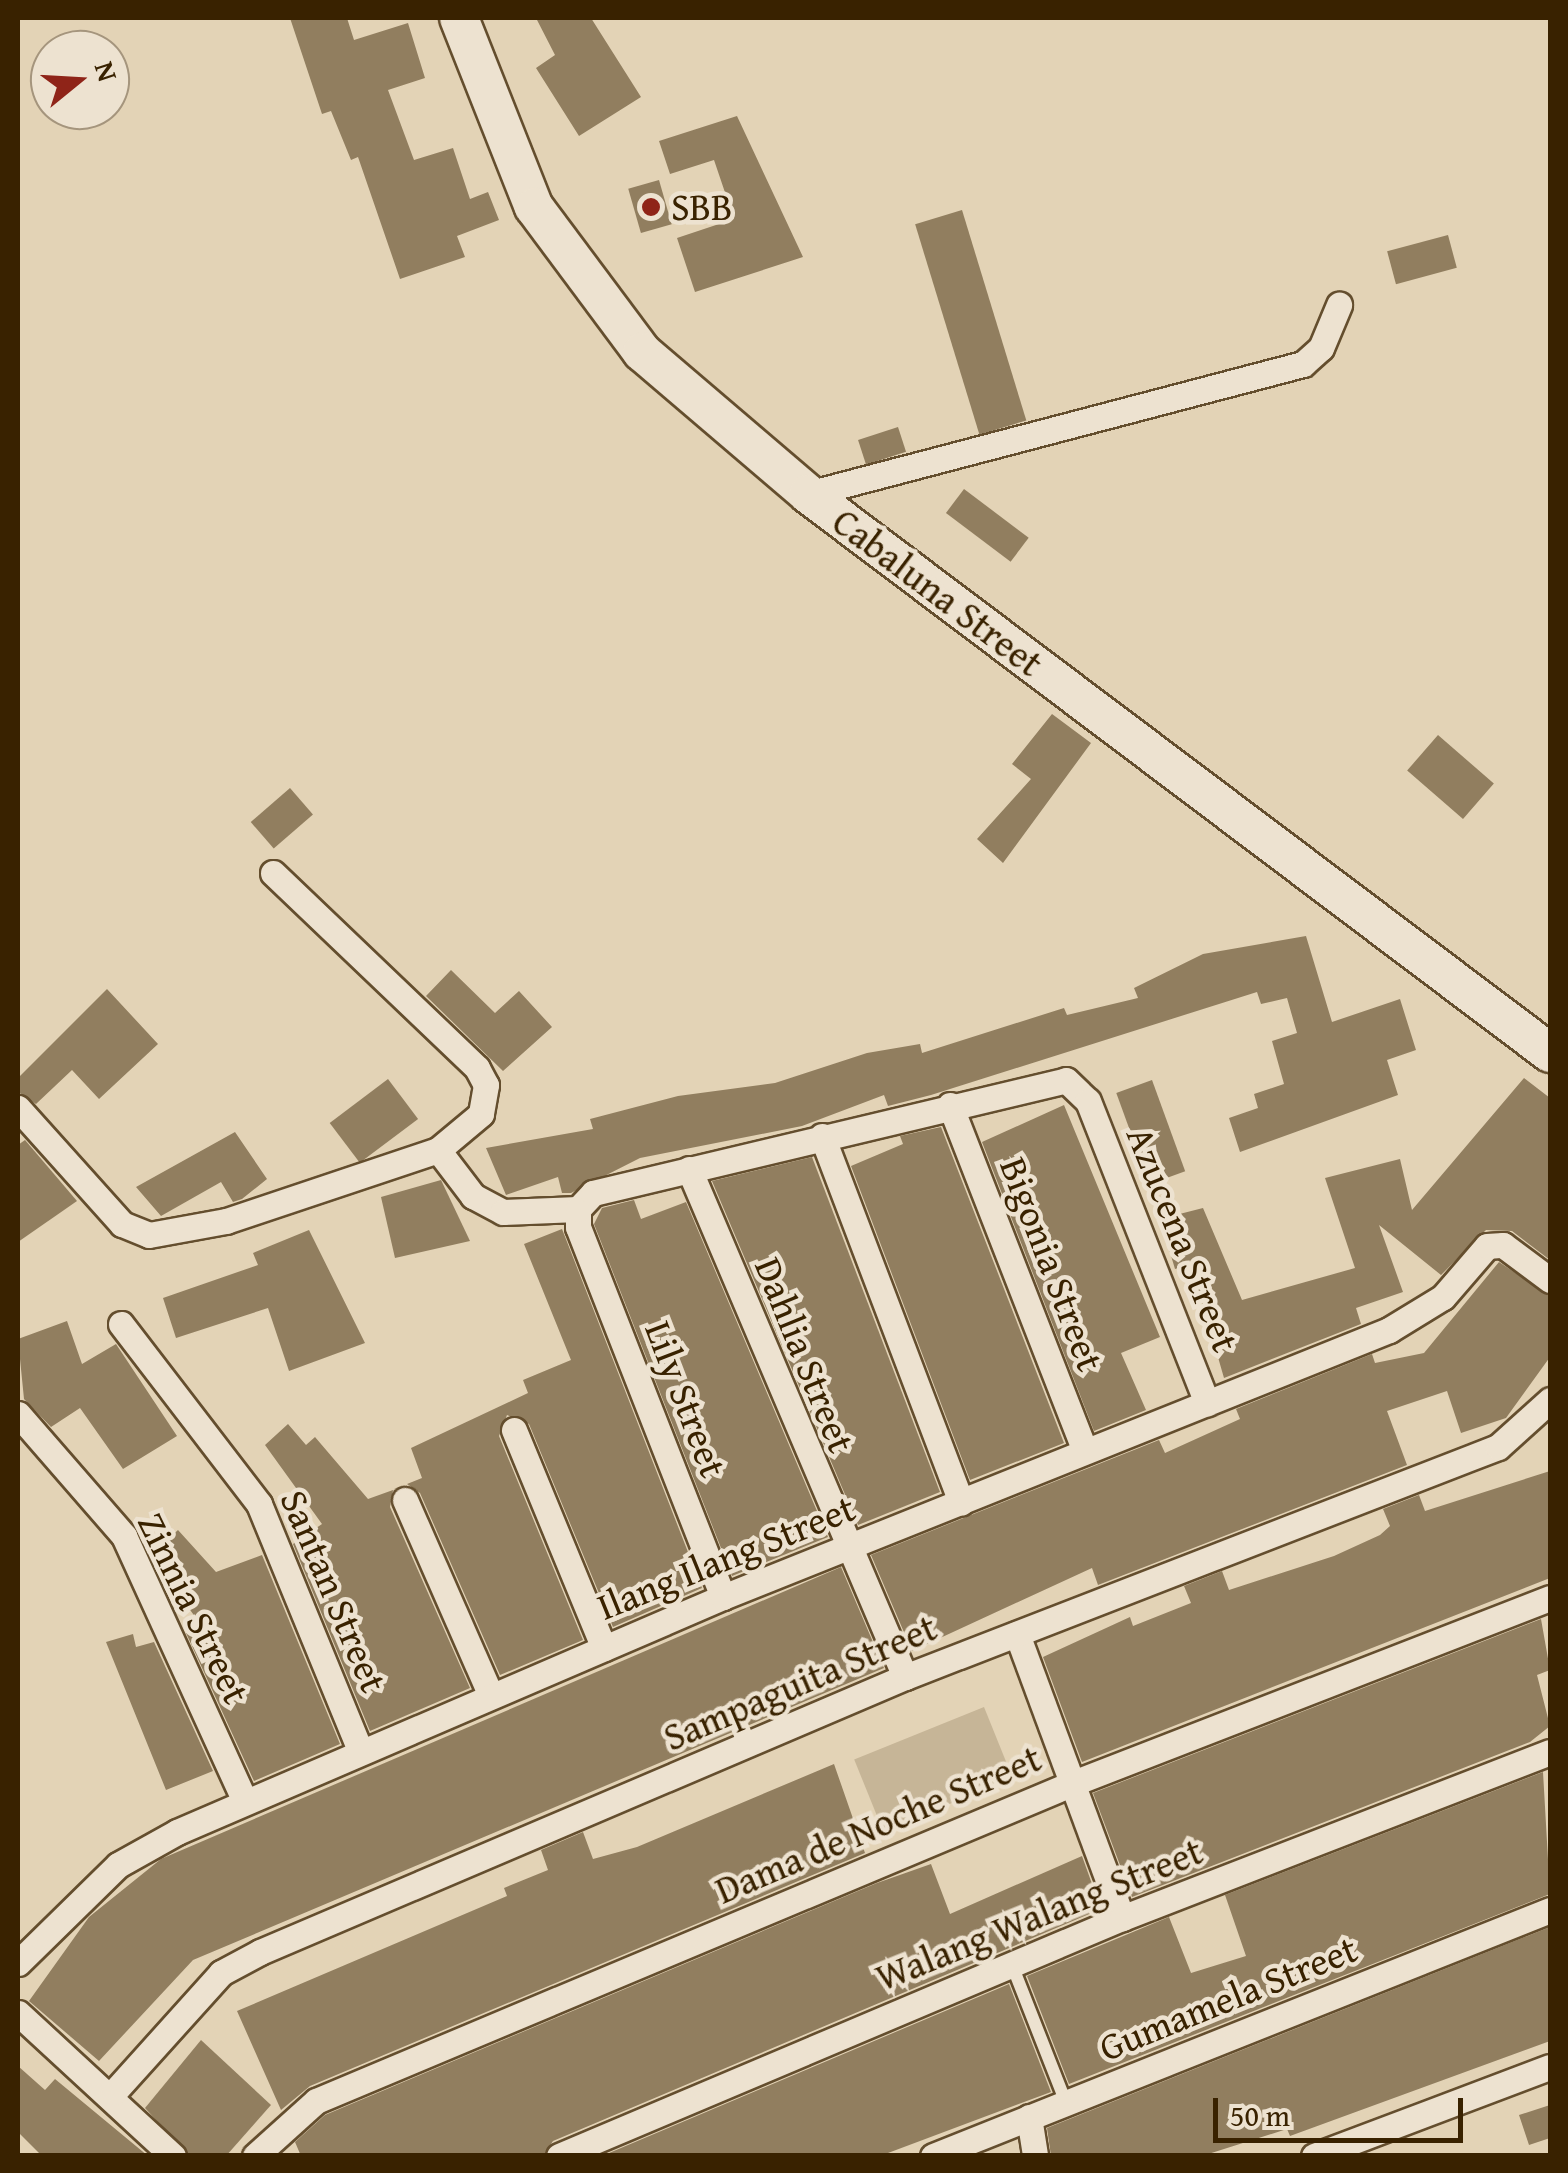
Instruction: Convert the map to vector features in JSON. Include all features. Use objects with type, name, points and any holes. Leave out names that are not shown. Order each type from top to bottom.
[{"type":"main road","name":"Cabaluna Street","points":[[459,18],[534,207],[585,287],[642,352],[808,494],[1550,1053]]},
{"type":"street","points":[[808,494],[1303,364],[1322,348],[1339,305]]},
{"type":"street","points":[[18,1108],[122,1224],[148,1235],[242,1217],[438,1150],[481,1114],[486,1085],[477,1068],[273,873]]},
{"type":"street","name":"Azucena Street","points":[[950,1104],[1050,1080],[1076,1085],[1088,1102],[1208,1403]]},
{"type":"street","points":[[438,1150],[484,1206],[578,1218],[593,1194],[950,1104]]},
{"type":"street","name":"Bigonia Street","points":[[950,1104],[1085,1451]]},
{"type":"street","points":[[822,1136],[962,1502]]},
{"type":"street","name":"Dahlia Street","points":[[689,1169],[844,1548],[905,1677]]},
{"type":"street","name":"Lily Street","points":[[578,1218],[723,1597]]},
{"type":"street","name":"Ilang Ilang Street","points":[[18,1963],[118,1866],[245,1801],[723,1597],[1420,1315],[1480,1253],[1504,1245],[1550,1280]]},
{"type":"street","name":"Santan Street","points":[[121,1324],[260,1504],[360,1750]]},
{"type":"street","name":"Sampaguita Street","points":[[114,2092],[234,1966],[905,1677],[1498,1447],[1550,1400]]},
{"type":"street","name":"Zinnia Street","points":[[18,1414],[124,1536],[245,1801]]},
{"type":"street","points":[[514,1430],[604,1648]]},
{"type":"street","points":[[405,1500],[490,1694]]},
{"type":"street","name":"Dama de Noche Street","points":[[255,2156],[316,2102],[1071,1784],[1550,1598]]},
{"type":"street","points":[[1017,1634],[1122,1918]]},
{"type":"street","name":"Walang Walang Street","points":[[559,2156],[1122,1918],[1550,1752]]},
{"type":"street","name":"Gumamela Street","points":[[932,2156],[1550,1910]]},
{"type":"street","points":[[18,2014],[114,2092],[172,2156]]},
{"type":"street","points":[[1314,2156],[1550,2067]]},
{"type":"street","points":[[1029,2117],[1035,2156]]},
{"type":"lane","points":[[1012,1964],[1066,2103]]},
{"type":"shaded area","points":[[984,1707],[1013,1778],[883,1831],[854,1759]]},
{"type":"building","points":[[290,18],[347,18],[354,40],[408,23],[425,78],[388,90],[414,160],[453,148],[470,199],[488,192],[499,220],[457,236],[465,257],[400,279],[358,157],[351,160],[331,111],[322,114]]},
{"type":"building","points":[[536,18],[591,18],[641,97],[579,136],[536,68],[555,55]]},
{"type":"building","points":[[737,116],[803,257],[695,292],[677,238],[734,219],[714,160],[670,174],[659,141]]},
{"type":"building","points":[[659,180],[672,224],[641,233],[628,189]]},
{"type":"building","points":[[962,210],[1026,420],[979,435],[915,224]]},
{"type":"building","points":[[1448,235],[1457,268],[1396,284],[1387,251]]},
{"type":"building","points":[[898,427],[906,452],[866,465],[858,440]]},
{"type":"building","points":[[964,489],[1029,538],[1011,562],[946,513]]},
{"type":"building","points":[[1052,714],[1091,743],[1003,863],[977,839],[1031,779],[1012,764]]},
{"type":"building","points":[[1438,735],[1494,784],[1463,819],[1407,770]]},
{"type":"building","points":[[290,788],[313,814],[274,849],[251,822]]},
{"type":"building","points":[[1306,936],[1332,1022],[1400,999],[1416,1050],[1387,1060],[1398,1095],[1240,1152],[1229,1118],[1258,1108],[1254,1094],[1284,1084],[1272,1041],[1297,1033],[1287,998],[1261,1004],[1257,992],[931,1095],[888,1106],[884,1095],[802,1126],[640,1158],[571,1193],[562,1193],[558,1177],[506,1195],[486,1148],[593,1129],[590,1119],[678,1096],[775,1083],[867,1053],[920,1044],[922,1053],[1064,1008],[1067,1015],[1138,998],[1134,988],[1203,954]]},
{"type":"building","points":[[451,970],[495,1013],[519,991],[552,1027],[503,1071],[426,996]]},
{"type":"building","points":[[107,989],[158,1044],[99,1099],[72,1070],[36,1104],[18,1092],[18,1078]]},
{"type":"building","points":[[1524,1078],[1550,1098],[1550,1260],[1512,1231],[1486,1230],[1441,1275],[1379,1225],[1403,1292],[1356,1308],[1361,1324],[1224,1378],[1191,1264],[1175,1269],[1160,1219],[1203,1208],[1242,1300],[1355,1268],[1325,1178],[1400,1159],[1412,1210]]},
{"type":"building","points":[[388,1079],[418,1119],[360,1163],[330,1123]]},
{"type":"building","points":[[1152,1080],[1185,1171],[1149,1184],[1116,1093]]},
{"type":"building","points":[[1064,1105],[1160,1337],[1121,1353],[1146,1410],[1094,1431],[982,1142]]},
{"type":"building","points":[[941,1127],[1064,1443],[970,1480],[851,1166],[903,1144],[900,1136]]},
{"type":"building","points":[[235,1132],[267,1179],[242,1199],[233,1202],[221,1182],[161,1216],[136,1187]]},
{"type":"building","points":[[25,1140],[77,1201],[18,1242],[18,1145]]},
{"type":"building","points":[[812,1157],[940,1492],[858,1525],[712,1181]]},
{"type":"building","points":[[441,1180],[470,1241],[395,1258],[381,1197]]},
{"type":"building","points":[[634,1200],[641,1219],[686,1202],[828,1537],[732,1576],[594,1224],[602,1208]]},
{"type":"building","points":[[562,1229],[702,1588],[613,1627],[529,1424],[507,1415],[499,1436],[583,1640],[500,1675],[420,1493],[407,1484],[422,1478],[411,1448],[528,1393],[523,1380],[571,1360],[524,1244]]},
{"type":"building","points":[[309,1230],[365,1343],[289,1371],[268,1308],[176,1338],[163,1298],[258,1265],[253,1253]]},
{"type":"building","points":[[1499,1262],[1550,1296],[1550,1357],[1506,1418],[1461,1433],[1447,1391],[1387,1411],[1407,1465],[1098,1585],[1092,1568],[912,1651],[871,1555],[1159,1440],[1165,1453],[1240,1419],[1236,1409],[1372,1354],[1375,1363],[1424,1353]]},
{"type":"building","points":[[67,1321],[82,1364],[116,1344],[177,1436],[123,1469],[80,1408],[51,1427],[24,1399],[18,1339]]},
{"type":"building","points":[[288,1424],[306,1445],[315,1437],[368,1499],[393,1490],[390,1507],[470,1688],[370,1731],[293,1544],[322,1524],[265,1445]]},
{"type":"building","points":[[1550,1471],[1550,1578],[1082,1762],[1043,1657],[1130,1617],[1133,1626],[1191,1603],[1184,1586],[1222,1571],[1229,1590],[1334,1556],[1380,1535],[1390,1526],[1383,1509],[1419,1495],[1425,1511]]},
{"type":"building","points":[[178,1530],[216,1572],[262,1555],[340,1744],[254,1781],[186,1633],[203,1628],[151,1555]]},
{"type":"building","points":[[841,1567],[884,1668],[193,1960],[99,2061],[29,2001],[89,1917],[161,1859]]},
{"type":"building","points":[[1541,1619],[1550,1670],[1537,1675],[1550,1726],[1530,1742],[1132,1897],[1093,1793]]},
{"type":"building","points":[[133,1634],[136,1647],[154,1642],[213,1771],[166,1790],[106,1642]]},
{"type":"building","points":[[834,1764],[865,1853],[310,2086],[281,2110],[237,2011],[507,1896],[504,1888],[548,1870],[541,1850],[583,1832],[593,1859],[637,1847]]},
{"type":"building","points":[[1543,1772],[1550,1894],[1069,2084],[1027,1976],[1169,1917],[1191,1973],[1246,1956],[1225,1895]]},
{"type":"building","points":[[1082,1856],[1101,1909],[553,2141],[543,2156],[301,2156],[295,2142],[325,2115],[877,1883],[931,1864],[950,1914]]},
{"type":"building","points":[[1550,1927],[1550,2041],[1290,2136],[1287,2129],[1202,2156],[1051,2156],[1047,2128]]},
{"type":"building","points":[[1009,1984],[1051,2092],[880,2156],[602,2156]]},
{"type":"building","points":[[201,2040],[271,2105],[226,2156],[189,2156],[145,2108]]},
{"type":"building","points":[[18,2066],[45,2090],[55,2079],[148,2156],[42,2156],[18,2132]]},
{"type":"building","points":[[1550,2105],[1550,2138],[1529,2145],[1519,2115]]},
{"type":"place","name":"SBB","points":[[651,207]]}]
